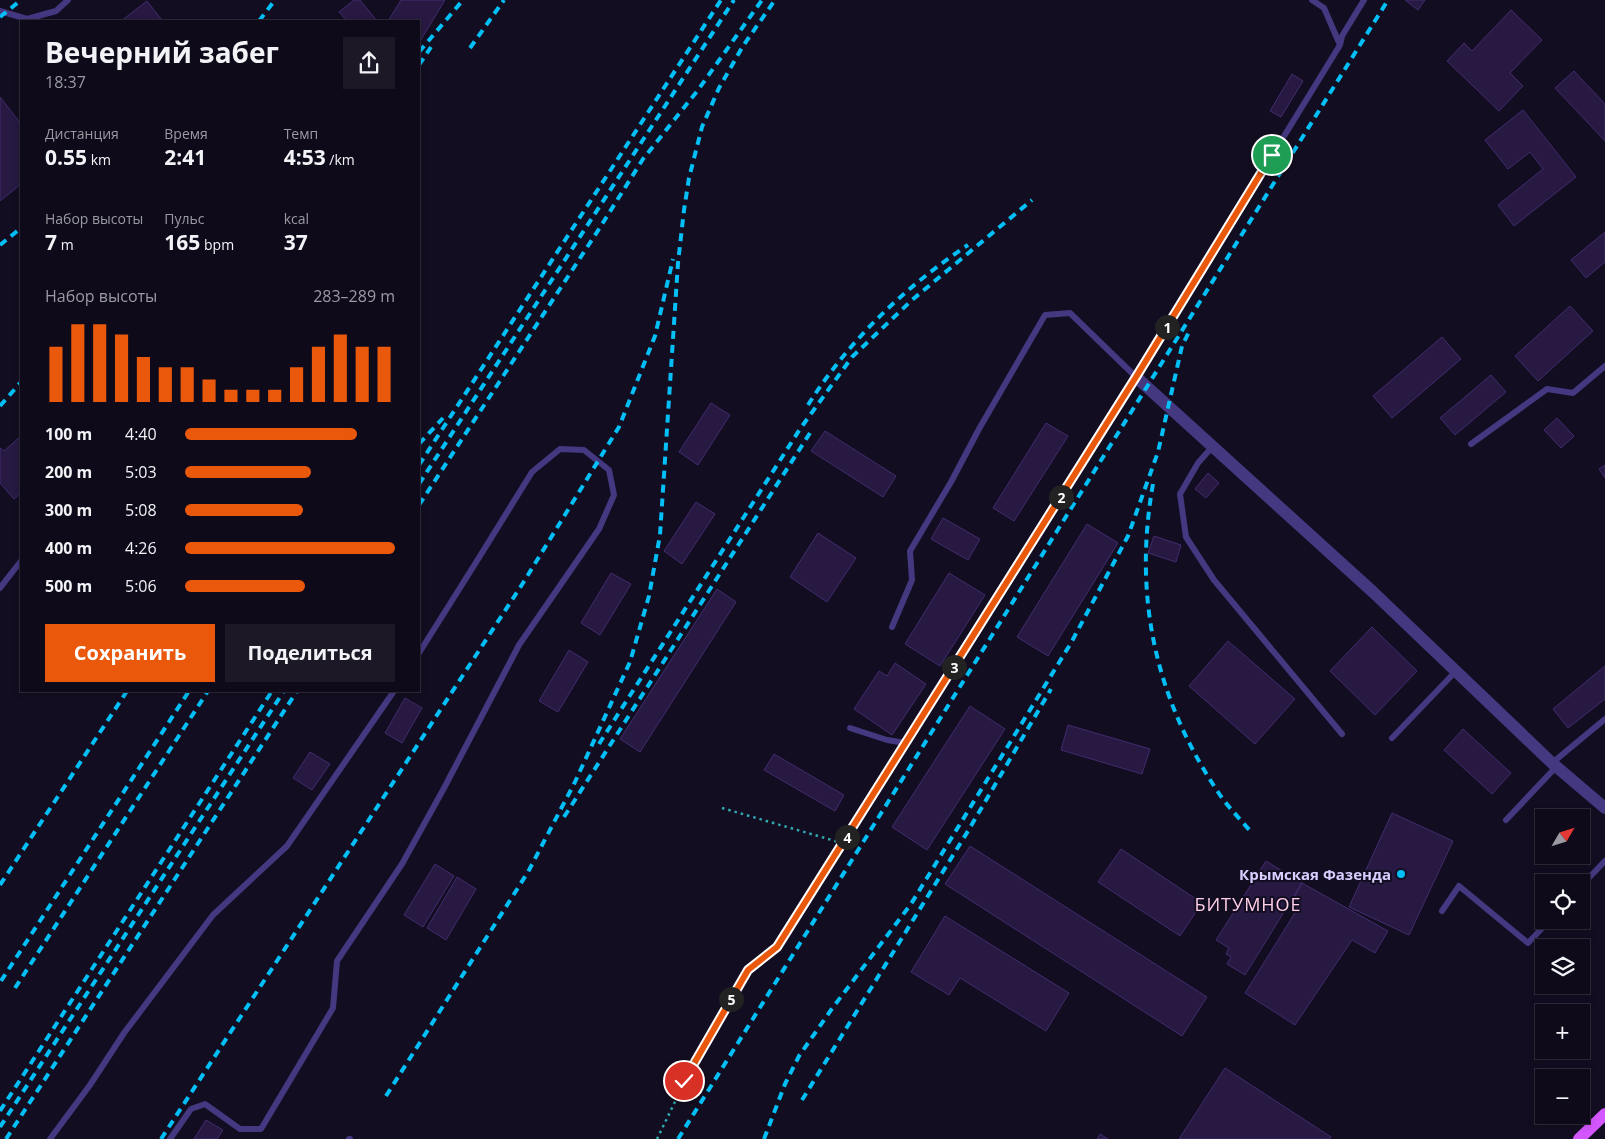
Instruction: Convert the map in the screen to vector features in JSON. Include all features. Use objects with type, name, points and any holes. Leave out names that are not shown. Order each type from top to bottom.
[{"type":"main road","points":[[1579,1139],[1605,1114]]},
{"type":"street","points":[[1136,377],[1373,592],[1555,764],[1605,808]]},
{"type":"lane","points":[[0,11],[26,19],[56,10],[68,0]]},
{"type":"lane","points":[[1312,0],[1324,8],[1340,45]]},
{"type":"lane","points":[[850,728],[887,740],[906,743],[1136,377],[1340,45],[1342,36],[1364,0]]},
{"type":"lane","points":[[892,627],[912,580],[910,551],[1045,315],[1070,312],[1136,377]]},
{"type":"lane","points":[[1471,444],[1547,389],[1573,393],[1605,366]]},
{"type":"lane","points":[[1213,446],[1198,463],[1180,494],[1186,537],[1214,580],[1342,734]]},
{"type":"lane","points":[[170,1139],[190,1109],[205,1104],[240,1129],[261,1129],[333,1008],[337,961],[402,864],[519,644],[599,528],[614,495],[609,470],[584,450],[560,449],[532,472],[420,651]]},
{"type":"lane","points":[[0,588],[20,562]]},
{"type":"lane","points":[[1392,738],[1456,671]]},
{"type":"lane","points":[[50,1139],[90,1085],[124,1033],[213,916],[287,846],[393,692]]},
{"type":"lane","points":[[1506,820],[1555,764],[1605,719]]},
{"type":"lane","points":[[1590,877],[1605,861]]},
{"type":"lane","points":[[1442,912],[1458,886],[1528,943],[1541,929]]},
{"type":"path","points":[[657,1139],[684,1081],[748,970],[777,947],[906,743]]},
{"type":"path","points":[[722,808],[842,843]]},
{"type":"building","points":[[354,0],[360,0],[376,20],[346,20],[339,12]]},
{"type":"building","points":[[401,0],[445,0],[420,41],[420,20],[389,20]]},
{"type":"building","points":[[1405,0],[1425,0],[1418,10]]},
{"type":"building","points":[[147,1],[161,19],[160,20],[122,20]]},
{"type":"building","points":[[1511,10],[1542,40],[1510,73],[1523,86],[1499,111],[1447,61],[1464,43],[1472,51]]},
{"type":"building","points":[[1574,71],[1605,104],[1605,141],[1555,88]]},
{"type":"building","points":[[1292,74],[1303,81],[1281,117],[1270,111]]},
{"type":"building","points":[[0,97],[20,123],[20,185],[0,201]]},
{"type":"building","points":[[1523,110],[1576,177],[1514,226],[1498,205],[1543,169],[1530,152],[1508,169],[1485,140]]},
{"type":"building","points":[[1605,232],[1605,262],[1586,278],[1571,260]]},
{"type":"building","points":[[1570,306],[1593,331],[1538,381],[1515,356]]},
{"type":"building","points":[[1442,337],[1461,359],[1392,418],[1373,396]]},
{"type":"building","points":[[1491,375],[1506,392],[1455,435],[1440,418]]},
{"type":"building","points":[[711,403],[730,415],[698,465],[679,452]]},
{"type":"building","points":[[1557,418],[1574,436],[1561,448],[1544,430]]},
{"type":"building","points":[[1046,423],[1068,436],[1014,521],[993,508]]},
{"type":"building","points":[[825,431],[896,476],[883,497],[811,451]]},
{"type":"building","points":[[20,437],[20,494],[14,499],[0,483],[0,448],[4,451]]},
{"type":"building","points":[[1605,465],[1605,478],[1599,469]]},
{"type":"building","points":[[1208,473],[1219,483],[1206,498],[1195,489]]},
{"type":"building","points":[[696,502],[715,514],[682,564],[664,551]]},
{"type":"building","points":[[943,518],[980,539],[968,560],[931,539]]},
{"type":"building","points":[[1087,524],[1118,543],[1048,656],[1017,637]]},
{"type":"building","points":[[818,533],[856,558],[827,602],[790,577]]},
{"type":"building","points":[[1154,536],[1181,545],[1176,562],[1148,553]]},
{"type":"building","points":[[611,573],[631,584],[600,635],[581,623]]},
{"type":"building","points":[[949,573],[985,595],[940,666],[905,644]]},
{"type":"building","points":[[717,589],[736,602],[640,752],[620,739]]},
{"type":"building","points":[[1372,627],[1417,671],[1375,715],[1330,671]]},
{"type":"building","points":[[1228,641],[1295,699],[1255,744],[1189,686]]},
{"type":"building","points":[[569,650],[588,662],[558,712],[539,701]]},
{"type":"building","points":[[895,663],[926,684],[892,735],[854,709],[879,671],[887,676]]},
{"type":"building","points":[[1605,666],[1605,699],[1568,728],[1553,709]]},
{"type":"building","points":[[405,698],[422,708],[402,743],[385,733]]},
{"type":"building","points":[[970,706],[1005,729],[927,850],[892,827]]},
{"type":"building","points":[[1068,725],[1150,749],[1142,774],[1061,750]]},
{"type":"building","points":[[1463,729],[1511,773],[1492,794],[1444,750]]},
{"type":"building","points":[[310,752],[330,764],[312,790],[293,778]]},
{"type":"building","points":[[774,754],[844,795],[835,811],[764,770]]},
{"type":"building","name":"Крымская Фазенда","points":[[1392,813],[1453,841],[1409,935],[1349,907]]},
{"type":"building","points":[[970,846],[1207,997],[1182,1036],[945,884]]},
{"type":"building","points":[[1121,849],[1202,903],[1180,936],[1098,882]]},
{"type":"building","points":[[1266,861],[1302,883],[1245,975],[1227,964],[1231,957],[1226,954],[1229,948],[1216,940]]},
{"type":"building","points":[[435,864],[454,876],[423,927],[404,915]]},
{"type":"building","points":[[457,877],[476,889],[446,940],[427,928]]},
{"type":"building","points":[[1302,883],[1388,931],[1375,953],[1352,940],[1295,1025],[1245,993],[1298,908],[1290,904]]},
{"type":"building","points":[[945,916],[1069,993],[1046,1031],[960,978],[949,995],[911,972]]},
{"type":"building","points":[[1225,1068],[1331,1137],[1329,1139],[1179,1139]]},
{"type":"building","points":[[206,1120],[223,1130],[217,1139],[194,1139]]},
{"type":"building","points":[[1100,1134],[1108,1139],[1097,1139]]},
{"type":"railway","points":[[0,17],[21,0]]},
{"type":"railway","points":[[260,20],[275,0]]},
{"type":"railway","points":[[420,51],[463,0]]},
{"type":"railway","points":[[470,48],[504,0]]},
{"type":"railway","points":[[420,463],[721,0]]},
{"type":"railway","points":[[420,482],[734,0]]},
{"type":"railway","points":[[420,503],[643,159],[698,90],[762,0]]},
{"type":"railway","points":[[386,1096],[528,872],[575,782],[630,662],[649,596],[660,535],[678,263],[689,178],[702,127],[719,88],[743,46],[775,0]]},
{"type":"railway","points":[[678,1139],[1388,0]]},
{"type":"railway","points":[[420,64],[431,47]]},
{"type":"railway","points":[[599,744],[800,429],[852,357],[912,300],[1032,200]]},
{"type":"railway","points":[[0,245],[20,229]]},
{"type":"railway","points":[[808,405],[841,358],[880,316],[922,279],[968,245]]},
{"type":"railway","points":[[161,1139],[523,583],[619,427],[655,336],[673,259]]},
{"type":"railway","points":[[764,1139],[785,1084],[799,1056],[831,1010],[911,904],[1071,643],[1128,536],[1158,452],[1182,346],[1190,330]]},
{"type":"railway","points":[[0,406],[20,383]]},
{"type":"railway","points":[[420,443],[443,418]]},
{"type":"railway","points":[[564,817],[810,433]]},
{"type":"railway","points":[[1153,484],[1147,525],[1146,566],[1148,605],[1154,644],[1164,683],[1178,720],[1196,756],[1222,797],[1252,833]]},
{"type":"railway","points":[[802,1100],[968,831],[1051,689]]},
{"type":"railway","points":[[0,885],[126,692]]},
{"type":"railway","points":[[1,981],[188,692]]},
{"type":"railway","points":[[15,988],[207,692]]},
{"type":"railway","points":[[0,1111],[271,692]]},
{"type":"railway","points":[[0,1127],[283,692]]},
{"type":"railway","points":[[6,1139],[296,692]]},
{"type":"place","name":"Крымская Фазенда","points":[[1401,874]]},
{"type":"district","name":"БИТУМНОЕ","points":[[1248,904]]},
{"type":"route","points":[[684,1081],[748,970],[777,947],[1136,377],[1272,155]]}]
